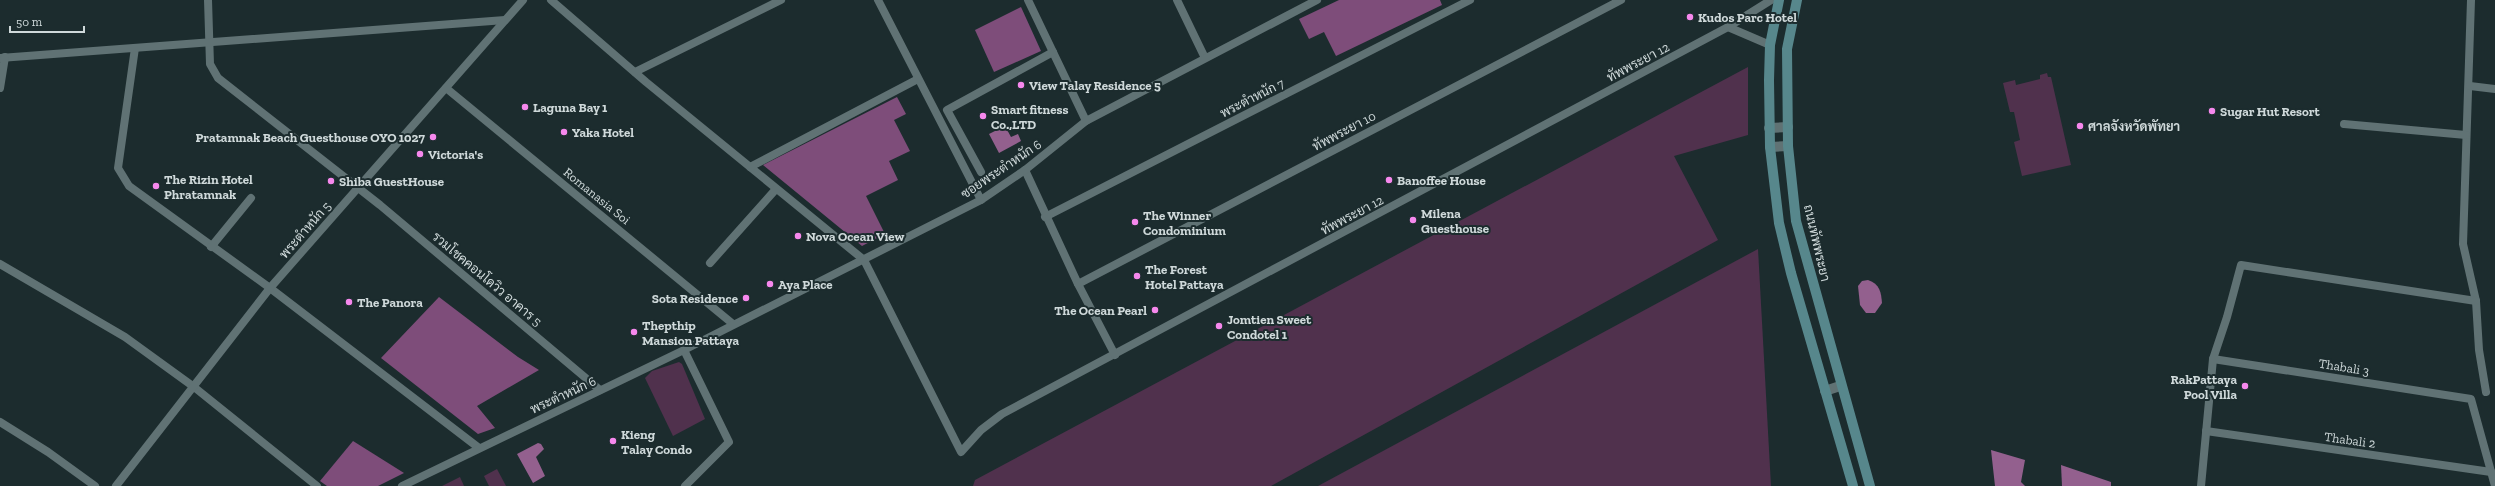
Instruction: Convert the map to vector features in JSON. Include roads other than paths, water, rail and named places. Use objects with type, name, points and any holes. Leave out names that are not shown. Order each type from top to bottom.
[{"type":"main road","points":[[1779,0],[1770,45],[1769,128],[1779,223],[1825,391],[1853,486]]},
{"type":"main road","name":"ถนนทัพพระยา","points":[[1797,0],[1787,49],[1788,146],[1796,221],[1840,386],[1870,486]]},
{"type":"street","name":"รวมโชคคอนโดวิว อาคาร 5","points":[[208,0],[210,64],[218,78],[358,188],[600,390]]},
{"type":"street","name":"พระตำหนัก 5","points":[[116,486],[270,288],[523,0]]},
{"type":"street","points":[[551,0],[635,72],[864,260]]},
{"type":"street","points":[[635,72],[781,0]]},
{"type":"street","points":[[878,0],[981,200]]},
{"type":"street","points":[[1028,0],[1086,121]]},
{"type":"street","points":[[1177,0],[1205,58]]},
{"type":"street","name":"ซอยพระตำหนัก 6","points":[[733,324],[864,260],[981,200],[1025,170],[1086,121],[1317,0]]},
{"type":"street","name":"พระตำหนัก 7","points":[[1045,217],[1470,0]]},
{"type":"street","name":"ทัพพระยา 10","points":[[1078,284],[1621,0]]},
{"type":"street","name":"ทัพพระยา 12","points":[[864,260],[961,452],[981,430],[1002,414],[1728,27],[1771,0]]},
{"type":"street","points":[[2471,0],[2470,86],[2466,135],[2463,244],[2476,301],[2479,350],[2486,392]]},
{"type":"street","points":[[0,88],[2,57],[505,20]]},
{"type":"street","points":[[1728,27],[1770,45]]},
{"type":"street","points":[[135,48],[118,160],[120,175],[129,186],[211,247],[270,288],[479,448]]},
{"type":"street","points":[[982,172],[947,110],[1053,52]]},
{"type":"street","points":[[750,167],[918,79]]},
{"type":"street","points":[[2470,86],[2495,88]]},
{"type":"street","name":"Romanasia Soi","points":[[446,88],[733,324]]},
{"type":"street","points":[[2344,124],[2466,135]]},
{"type":"street","points":[[1769,128],[1788,127]]},
{"type":"street","points":[[1770,147],[1788,146]]},
{"type":"street","points":[[1025,170],[1045,217],[1114,355]]},
{"type":"street","points":[[710,263],[776,189]]},
{"type":"street","points":[[211,247],[251,198]]},
{"type":"street","points":[[0,264],[117,332],[194,387],[317,486]]},
{"type":"street","points":[[2202,486],[2213,359],[2227,317],[2241,265],[2476,301]]},
{"type":"street","name":"พระตำหนัก 6","points":[[402,486],[684,350],[733,324]]},
{"type":"street","points":[[684,350],[729,442],[685,486]]},
{"type":"street","name":"Thabali 3","points":[[2213,359],[2471,400],[2491,472]]},
{"type":"street","points":[[1825,391],[1840,386]]},
{"type":"street","points":[[0,422],[48,452],[95,486]]},
{"type":"street","name":"Thabali 2","points":[[2206,431],[2491,472]]},
{"type":"street","points":[[2491,472],[2495,486]]},
{"type":"place","name":"Kudos Parc Hotel","points":[[1690,17]]},
{"type":"place","name":"View Talay Residence 5","points":[[1021,85]]},
{"type":"place","name":"Laguna Bay 1","points":[[525,107]]},
{"type":"place","name":"Sugar Hut Resort","points":[[2212,111]]},
{"type":"place","name":"Smart fitness Co.,LTD","points":[[983,116]]},
{"type":"place","name":"ศาลจังหวัดพัทยา","points":[[2080,126]]},
{"type":"place","name":"Yaka Hotel","points":[[564,132]]},
{"type":"place","name":"Pratamnak Beach Guesthouse OYO 1027","points":[[433,137]]},
{"type":"place","name":"Victoria's","points":[[420,154]]},
{"type":"place","name":"Banoffee House","points":[[1389,180]]},
{"type":"place","name":"Shiba GuestHouse","points":[[331,181]]},
{"type":"place","name":"The Rizin Hotel Phratamnak","points":[[156,186]]},
{"type":"place","name":"Milena Guesthouse","points":[[1413,220]]},
{"type":"place","name":"The Winner Condominium","points":[[1135,222]]},
{"type":"place","name":"Nova Ocean View","points":[[798,236]]},
{"type":"place","name":"The Forest Hotel Pattaya","points":[[1137,276]]},
{"type":"place","name":"Aya Place","points":[[770,284]]},
{"type":"place","name":"Sota Residence","points":[[746,298]]},
{"type":"place","name":"The Panora","points":[[349,302]]},
{"type":"place","name":"The Ocean Pearl","points":[[1155,310]]},
{"type":"place","name":"Jomtien Sweet Condotel 1","points":[[1219,326]]},
{"type":"place","name":"Thepthip Mansion Pattaya","points":[[634,332]]},
{"type":"place","name":"RakPattaya Pool Villa","points":[[2245,386]]},
{"type":"place","name":"Kieng Talay Condo","points":[[613,441]]}]
